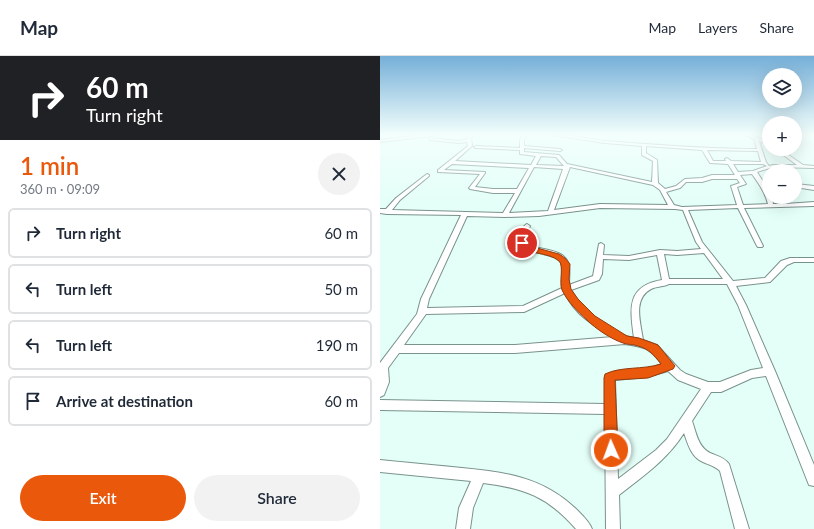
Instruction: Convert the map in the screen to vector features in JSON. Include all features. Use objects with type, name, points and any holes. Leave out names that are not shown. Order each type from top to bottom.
[{"type":"street","points":[[457,157],[440,171],[483,173],[472,188],[518,192]]},
{"type":"street","points":[[465,162],[470,157]]},
{"type":"street","points":[[505,214],[538,157]]},
{"type":"street","points":[[558,157],[567,166]]},
{"type":"street","points":[[650,157],[655,160],[654,184]]},
{"type":"street","points":[[709,157],[711,161],[762,165]]},
{"type":"street","points":[[726,157],[738,175],[742,184],[734,186],[741,208],[760,246]]},
{"type":"street","points":[[789,157],[798,164]]},
{"type":"street","points":[[450,162],[532,167],[567,166],[654,184],[664,191],[672,207]]},
{"type":"street","points":[[550,213],[567,166]]},
{"type":"street","points":[[802,166],[814,167]]},
{"type":"street","points":[[664,191],[678,187],[681,182],[685,181],[738,175],[754,172],[762,167]]},
{"type":"street","points":[[754,172],[762,184]]},
{"type":"street","points":[[387,212],[398,199],[426,176]]},
{"type":"street","points":[[802,187],[814,188]]},
{"type":"street","points":[[380,211],[505,214],[550,213],[600,206],[741,208],[770,205],[785,206],[814,204]]},
{"type":"street","points":[[683,208],[686,210],[696,236],[730,283],[742,304],[813,474]]},
{"type":"street","points":[[380,392],[384,382],[383,368],[423,311],[425,299],[465,213]]},
{"type":"street","points":[[527,226],[522,245],[563,259],[566,264],[564,279],[567,289],[575,301],[600,326],[625,340]]},
{"type":"street","points":[[423,311],[435,312],[486,309],[519,310],[529,308],[567,289],[596,278],[598,274],[601,245]]},
{"type":"street","points":[[600,257],[629,258],[660,252],[677,253],[706,251]]},
{"type":"street","points":[[660,252],[666,282]]},
{"type":"street","points":[[639,342],[636,315],[637,301],[644,289],[655,284],[666,282],[730,283],[767,280],[784,263],[793,260],[814,260]]},
{"type":"street","points":[[397,349],[515,349],[625,340],[639,342],[654,348],[669,366],[682,377],[708,387],[714,388],[726,386],[751,374],[770,371]]},
{"type":"street","points":[[613,529],[609,380],[611,376],[648,373],[669,366]]},
{"type":"street","points":[[612,492],[660,454],[671,443],[708,387]]},
{"type":"street","points":[[380,405],[610,409]]},
{"type":"street","points":[[686,419],[698,452],[703,456],[721,463],[725,468],[742,529]]},
{"type":"street","points":[[380,466],[480,476],[517,483],[535,489],[565,508],[585,529]]},
{"type":"street","points":[[463,529],[466,508],[480,476]]},
{"type":"route","points":[[522,243],[522,245],[528,248],[563,259],[566,264],[564,279],[567,289],[575,301],[592,319],[600,326],[625,340],[639,342],[654,348],[664,358],[669,366],[648,373],[611,376],[609,380],[611,450]]}]
